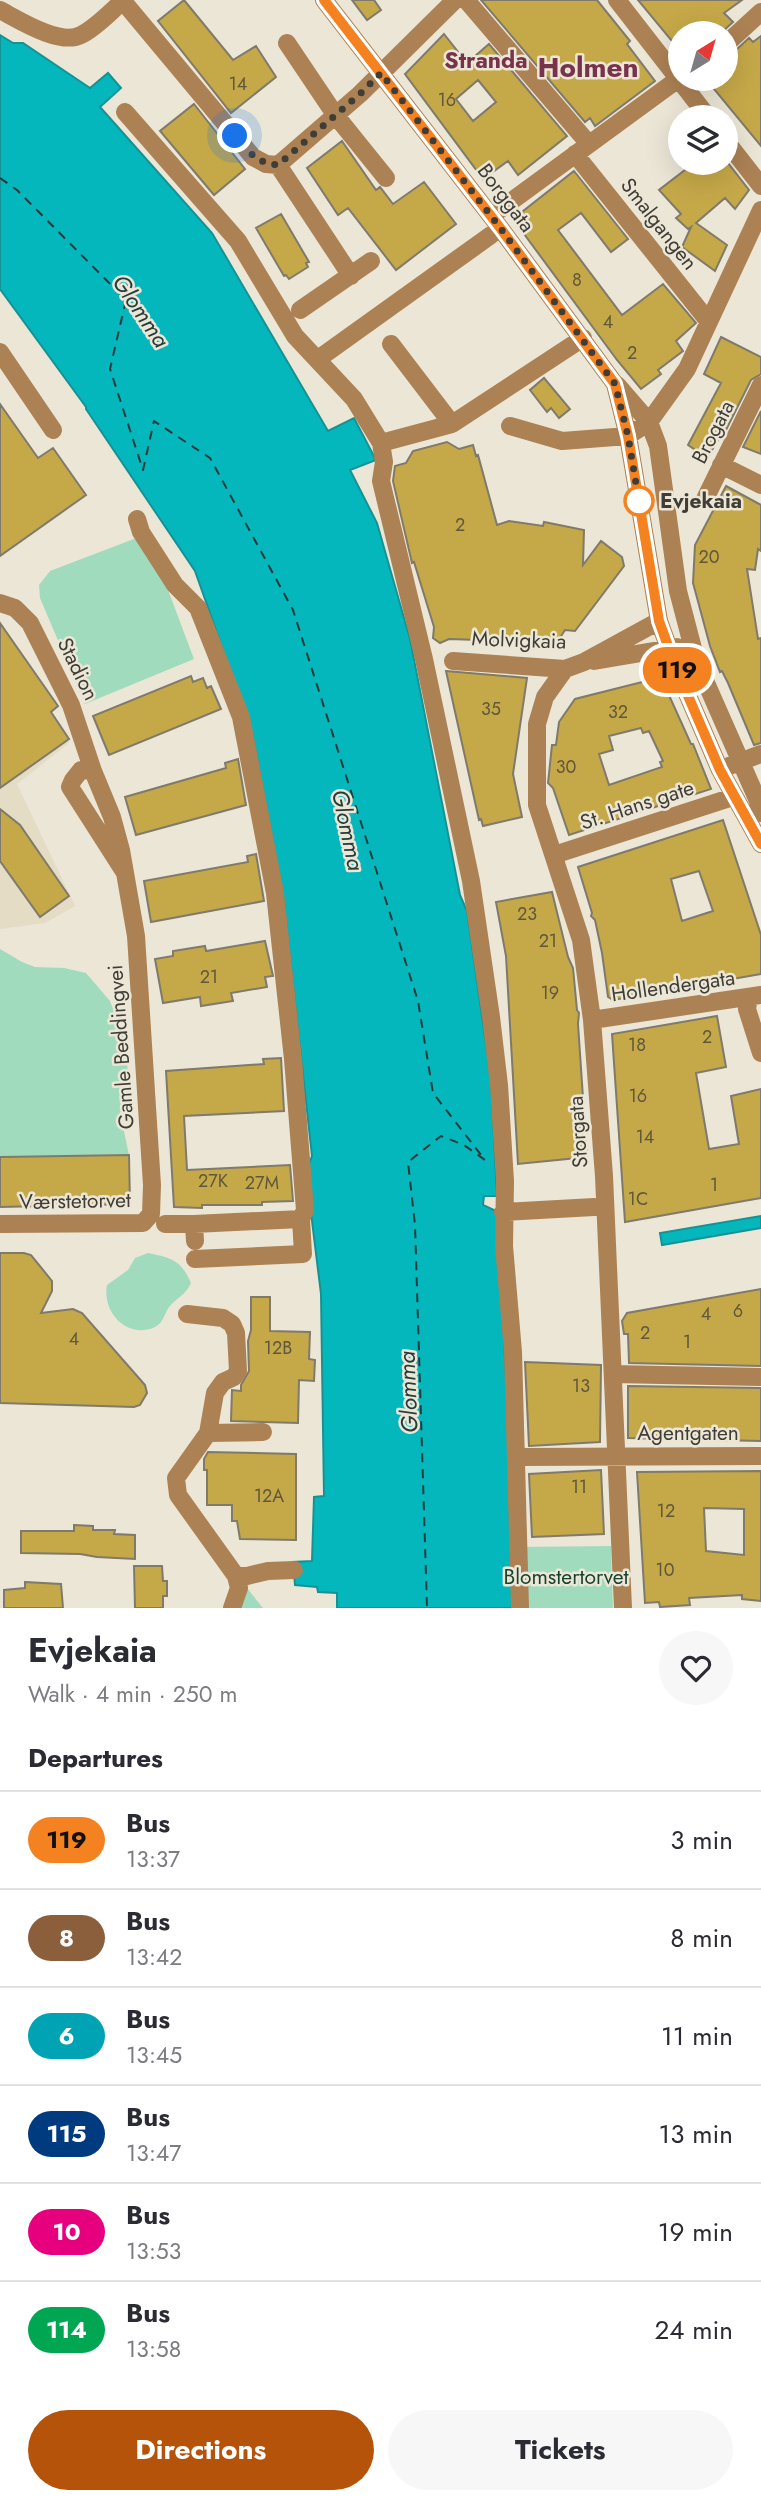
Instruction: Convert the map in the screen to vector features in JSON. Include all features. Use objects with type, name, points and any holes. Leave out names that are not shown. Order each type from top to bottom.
[{"type":"street","points":[[0,10],[39,30],[64,38],[80,36],[123,0],[253,157],[266,164],[278,165],[335,116],[455,0]]},
{"type":"street","name":"Borggata","points":[[324,0],[491,216],[615,384],[628,436],[659,621],[668,649],[720,770],[761,844]]},
{"type":"street","name":"Smalgangen","points":[[466,0],[582,149],[709,322]]},
{"type":"street","points":[[617,0],[668,63]]},
{"type":"street","points":[[738,33],[761,12]]},
{"type":"street","points":[[286,43],[335,116],[386,178]]},
{"type":"street","points":[[491,216],[668,87]]},
{"type":"street","points":[[125,111],[238,241],[295,337],[354,399],[381,443],[384,462],[381,481],[424,659],[476,910],[499,1085],[505,1181],[503,1212],[513,1352],[520,1608]]},
{"type":"street","points":[[738,156],[761,186]]},
{"type":"street","points":[[278,165],[351,276]]},
{"type":"street","points":[[510,426],[562,440],[628,436],[649,422],[687,369],[761,210]]},
{"type":"street","points":[[318,359],[491,235]]},
{"type":"street","points":[[300,310],[371,261]]},
{"type":"street","points":[[381,443],[452,424],[525,368],[583,338]]},
{"type":"street","points":[[391,344],[452,424]]},
{"type":"street","points":[[0,352],[53,430]]},
{"type":"street","points":[[615,384],[649,422],[658,446],[672,553],[691,644],[761,813]]},
{"type":"street","name":"Brogata","points":[[705,499],[761,386]]},
{"type":"street","points":[[721,465],[761,485]]},
{"type":"street","points":[[137,519],[141,532],[175,585],[198,608],[240,718],[258,795],[275,893],[293,1059],[305,1210],[301,1219],[303,1254],[194,1241]]},
{"type":"street","name":"Stadion","points":[[0,603],[15,608],[30,624],[71,705],[93,771]]},
{"type":"street","name":"Molvigkaia","points":[[453,661],[565,669],[584,662],[659,621]]},
{"type":"street","name":"Molvigkaia","points":[[584,662],[691,644]]},
{"type":"street","name":"Storgata","points":[[565,669],[545,697],[537,724],[537,805],[581,940],[592,1020],[604,1176],[623,1608]]},
{"type":"street","points":[[720,770],[761,754]]},
{"type":"street","name":"Gamle Beddingvei","points":[[125,873],[70,787],[81,771],[93,771],[112,817],[121,850],[137,939],[153,1202],[157,1222]]},
{"type":"street","name":"St. Hans gate","points":[[554,855],[733,797]]},
{"type":"street","points":[[755,996],[747,1009],[761,1053]]},
{"type":"street","name":"Hollendergata","points":[[592,1020],[755,996]]},
{"type":"street","points":[[503,1212],[594,1207]]},
{"type":"street","points":[[194,1241],[301,1219]]},
{"type":"street","name":"Værstetorvet","points":[[0,1224],[157,1222],[194,1241]]},
{"type":"street","points":[[187,1314],[223,1318],[232,1324],[236,1333],[238,1371],[234,1377],[223,1382],[215,1393],[208,1433],[178,1471],[176,1478],[178,1495],[236,1576],[239,1588],[232,1608]]},
{"type":"street","points":[[613,1374],[761,1377]]},
{"type":"street","points":[[208,1433],[263,1432]]},
{"type":"street","name":"Agentgaten","points":[[517,1457],[761,1456]]},
{"type":"street","points":[[236,1576],[294,1570]]},
{"type":"shaded area","points":[[0,647],[69,743],[17,784],[75,906],[45,923],[0,929]]},
{"type":"green space","points":[[139,537],[162,574],[194,659],[85,704],[40,598],[39,585],[50,571]]},
{"type":"green space","points":[[0,949],[35,967],[64,968],[86,973],[110,1001],[124,1037],[132,1108],[120,1112],[129,1155],[0,1157]]},
{"type":"green space","points":[[148,1253],[175,1261],[191,1283],[169,1307],[159,1324],[143,1330],[133,1329],[125,1326],[112,1313],[106,1295],[107,1285],[128,1270],[135,1258]]},
{"type":"green space","name":"Blomstertorvet","points":[[611,1546],[613,1608],[519,1608],[519,1547]]},
{"type":"green space","points":[[246,1587],[263,1608],[237,1608]]},
{"type":"water","name":"Glomma","points":[[0,35],[13,43],[23,43],[90,88],[108,73],[121,88],[100,107],[212,233],[328,431],[354,418],[376,460],[350,470],[377,523],[410,639],[460,895],[467,911],[491,1079],[497,1196],[484,1196],[483,1205],[498,1212],[513,1526],[512,1608],[337,1608],[337,1593],[318,1592],[317,1587],[295,1585],[293,1562],[312,1561],[314,1497],[324,1496],[321,1294],[306,1172],[312,1156],[283,894],[252,732],[195,571],[86,407],[0,289]]},
{"type":"water","points":[[761,1216],[761,1228],[662,1245],[660,1233]]},
{"type":"building","points":[[184,0],[233,60],[256,46],[276,77],[231,113],[158,21]]},
{"type":"building","points":[[352,0],[374,0],[381,10],[367,20]]},
{"type":"building","points":[[481,0],[597,0],[630,41],[627,44],[655,81],[595,126],[590,118],[585,122]]},
{"type":"building","points":[[638,0],[742,0],[724,13],[732,21],[668,21],[668,36]]},
{"type":"building","points":[[444,34],[467,63],[489,44],[567,136],[518,175],[508,161],[483,179],[405,74]],"holes":[[[478,80],[496,102],[473,121],[456,99]]]},
{"type":"building","points":[[761,36],[761,146],[738,118],[738,105],[727,105],[716,91],[738,91],[738,48],[749,38],[753,42]]},
{"type":"building","points":[[194,104],[245,169],[214,195],[160,131]]},
{"type":"building","points":[[342,141],[376,190],[380,187],[393,204],[424,182],[456,224],[396,270],[348,208],[338,215],[307,168]]},
{"type":"building","points":[[574,171],[628,239],[611,252],[581,213],[558,230],[622,315],[663,284],[696,323],[676,341],[683,351],[658,370],[661,374],[641,389],[513,219]]},
{"type":"building","points":[[678,175],[737,175],[749,190],[735,209],[725,198],[696,223],[727,245],[715,271],[682,247],[691,227],[688,229],[676,218],[681,214],[659,190]]},
{"type":"building","points":[[281,214],[309,262],[306,263],[308,267],[289,279],[284,276],[256,228]]},
{"type":"building","points":[[721,337],[761,357],[761,374],[751,380],[722,438],[720,437],[707,458],[688,445],[721,383],[704,374]]},
{"type":"building","points":[[544,378],[570,409],[559,418],[551,408],[547,412],[530,390]]},
{"type":"building","points":[[0,404],[38,458],[53,448],[86,495],[0,556]]},
{"type":"building","points":[[761,411],[761,454],[743,447]]},
{"type":"building","points":[[447,442],[459,449],[473,445],[497,525],[509,521],[543,526],[544,522],[584,530],[583,565],[601,541],[622,557],[624,566],[575,631],[565,630],[558,641],[493,639],[493,644],[478,643],[478,640],[449,639],[440,643],[433,638],[434,627],[414,562],[412,563],[393,481],[395,466],[406,463],[413,451]]},
{"type":"building","points":[[726,486],[761,505],[761,551],[758,549],[755,570],[747,569],[758,639],[761,638],[761,743],[754,745],[710,646],[693,583],[695,545]]},
{"type":"building","points":[[0,623],[58,706],[51,712],[69,739],[0,788]]},
{"type":"building","points":[[446,671],[527,678],[513,774],[522,817],[483,826],[481,819],[479,820]]},
{"type":"building","points":[[191,676],[193,682],[203,678],[207,688],[211,686],[221,709],[109,755],[93,716]]},
{"type":"building","points":[[646,681],[668,693],[711,789],[569,835],[553,788],[548,783],[552,745],[556,745],[559,722],[575,699]],"holes":[[[641,728],[643,733],[649,731],[663,761],[660,762],[662,767],[609,785],[599,754],[613,750],[609,736]]]},
{"type":"building","points":[[238,759],[246,805],[136,835],[125,797],[226,768],[225,763]]},
{"type":"building","points":[[0,809],[20,825],[69,896],[40,917],[0,861]]},
{"type":"building","points":[[723,820],[761,935],[761,974],[613,1000],[608,997],[595,920],[591,916],[578,867]],"holes":[[[699,871],[713,911],[682,921],[671,879]]]},
{"type":"building","points":[[256,854],[264,901],[151,922],[144,881],[248,862],[247,856]]},
{"type":"building","points":[[552,892],[573,968],[579,1013],[587,1157],[518,1164],[506,956],[496,902]]},
{"type":"building","points":[[265,941],[273,976],[265,977],[267,987],[231,993],[233,1001],[201,1006],[200,997],[163,1003],[155,959],[173,956],[173,951],[205,946],[206,951]]},
{"type":"building","points":[[717,1016],[726,1067],[696,1073],[709,1149],[739,1144],[731,1096],[761,1089],[761,1198],[625,1222],[612,1034]]},
{"type":"building","points":[[281,1058],[284,1111],[184,1116],[187,1170],[290,1165],[293,1201],[262,1202],[262,1205],[174,1207],[166,1071],[264,1064],[263,1059]]},
{"type":"building","points":[[129,1155],[130,1204],[0,1207],[0,1157]]},
{"type":"building","points":[[0,1253],[31,1255],[52,1281],[52,1291],[41,1313],[73,1309],[82,1313],[145,1385],[147,1393],[140,1405],[0,1403]]},
{"type":"building","points":[[761,1289],[761,1366],[629,1363],[628,1334],[624,1334],[622,1321],[627,1313]]},
{"type":"building","points":[[251,1297],[270,1297],[270,1331],[310,1332],[309,1359],[315,1360],[314,1381],[299,1380],[298,1423],[231,1421],[232,1390],[241,1391],[241,1385],[249,1371]]},
{"type":"building","points":[[525,1362],[601,1365],[600,1442],[529,1446]]},
{"type":"building","points":[[628,1386],[761,1388],[761,1441],[628,1438]]},
{"type":"building","points":[[208,1452],[296,1454],[296,1540],[240,1539],[237,1521],[232,1521],[232,1505],[207,1505],[207,1470],[204,1470],[204,1459]]},
{"type":"building","points":[[601,1470],[604,1534],[532,1537],[529,1474]]},
{"type":"building","points":[[761,1471],[761,1601],[742,1599],[742,1595],[689,1598],[690,1605],[660,1607],[659,1602],[645,1603],[637,1472]],"holes":[[[704,1508],[744,1509],[744,1555],[706,1551]]]},
{"type":"building","points":[[74,1525],[93,1526],[93,1530],[115,1530],[114,1534],[135,1535],[135,1559],[80,1554],[21,1553],[21,1531],[74,1531]]},
{"type":"building","points":[[134,1566],[162,1566],[163,1581],[167,1581],[167,1596],[163,1596],[163,1608],[135,1608]]},
{"type":"building","points":[[25,1582],[61,1584],[63,1608],[4,1608],[4,1590],[25,1588]]},
{"type":"ferry route","points":[[0,178],[17,190],[126,300],[110,369],[143,470],[154,421],[210,458],[293,610],[418,1001],[433,1093],[485,1160],[464,1145],[441,1136],[408,1162],[415,1225],[427,1608]]},
{"type":"bus line","name":"119","points":[[324,0],[501,229],[615,384],[628,436],[659,621],[668,649],[720,770],[761,844]]},
{"type":"place","name":"Evjekaia","points":[[639,501]]},
{"type":"district","name":"Stranda","points":[[486,60]]},
{"type":"district","name":"Holmen","points":[[588,67]]},
{"type":"route","points":[[235,136],[253,157],[266,164],[278,165],[381,73],[615,384],[628,436],[639,501]]}]
